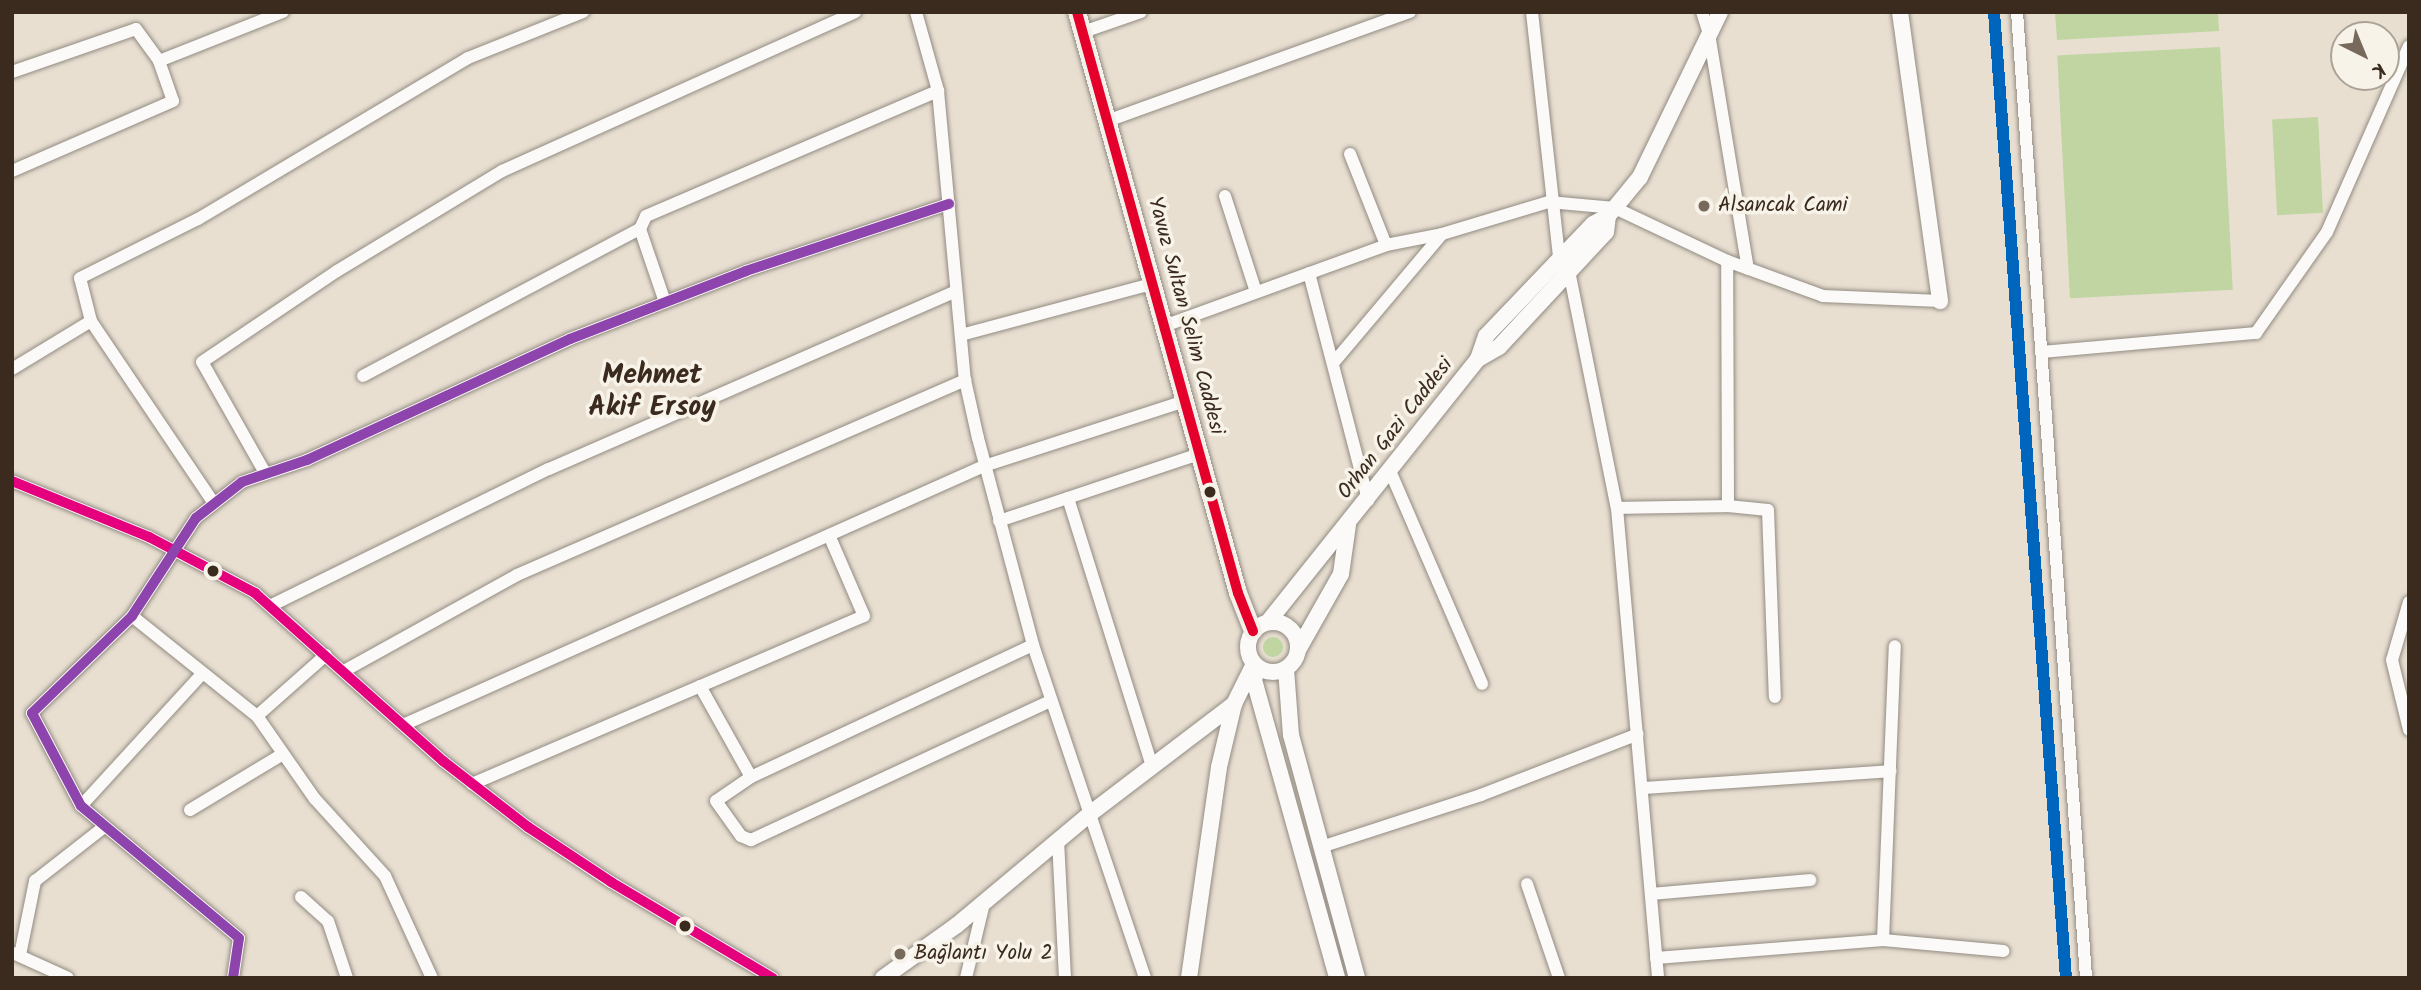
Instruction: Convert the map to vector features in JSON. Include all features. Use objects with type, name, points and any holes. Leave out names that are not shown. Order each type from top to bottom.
[{"type":"main road","name":"Yavuz Sultan Selim Caddesi","points":[[1077,12],[1199,454],[1260,626]]},
{"type":"street","points":[[159,61],[283,12]]},
{"type":"street","points":[[213,502],[91,321],[80,278],[198,219],[468,58],[583,12]]},
{"type":"street","points":[[264,471],[202,362],[337,271],[502,171],[855,12]]},
{"type":"street","points":[[916,12],[938,91],[965,380],[985,466],[1050,701],[1091,813],[1145,978]]},
{"type":"street","points":[[1083,32],[1140,12]]},
{"type":"street","points":[[1107,121],[1410,12]]},
{"type":"street","points":[[1532,12],[1549,202],[1618,508],[1658,978]]},
{"type":"street","points":[[1702,12],[1709,34],[1748,269]]},
{"type":"street","name":"Orhan Gazi Caddesi","points":[[1260,626],[1368,500],[1478,359],[1486,335],[1564,264],[1593,224],[1612,212],[1654,155],[1720,12]]},
{"type":"street","points":[[1164,326],[1386,245],[1442,234],[1549,202],[1612,212],[1727,261],[1823,296],[1940,301],[1900,12]]},
{"type":"street","points":[[2017,12],[2086,978]]},
{"type":"street","points":[[12,171],[173,101],[159,61],[136,29],[13,69]]},
{"type":"street","points":[[2042,352],[2256,334],[2327,232],[2409,46]]},
{"type":"street","points":[[363,376],[640,229],[646,216],[938,91]]},
{"type":"street","points":[[1350,154],[1386,245]]},
{"type":"street","points":[[1225,196],[1256,292]]},
{"type":"street","points":[[233,978],[239,938],[80,806],[32,713],[132,616],[173,548],[213,502],[264,471],[307,460],[570,339],[665,302],[949,204]]},
{"type":"street","points":[[640,229],[665,302]]},
{"type":"street","points":[[1335,361],[1442,234]]},
{"type":"street","points":[[1727,261],[1728,506]]},
{"type":"street","points":[[1308,273],[1335,361],[1368,500]]},
{"type":"street","points":[[961,335],[1152,284]]},
{"type":"street","points":[[270,606],[548,470],[956,291]]},
{"type":"street","points":[[12,369],[91,321]]},
{"type":"street","points":[[344,671],[517,575],[965,380]]},
{"type":"street","points":[[403,725],[985,466],[1185,401]]},
{"type":"street","points":[[999,521],[1199,454]]},
{"type":"street","points":[[1390,471],[1482,684]]},
{"type":"street","points":[[12,481],[173,548],[255,593],[472,784],[581,863],[773,978]]},
{"type":"street","points":[[1068,498],[1152,766]]},
{"type":"street","points":[[1618,508],[1728,506],[1768,510],[1775,697]]},
{"type":"street","name":"Orhan Gazi Caddesi","points":[[1298,650],[1341,574],[1348,524]]},
{"type":"street","points":[[472,784],[864,616],[829,536]]},
{"type":"street","points":[[2408,602],[2392,660],[2409,730]]},
{"type":"street","points":[[132,616],[257,716],[281,755],[385,876],[432,978]]},
{"type":"street","points":[[1336,978],[1254,680],[1255,665],[1247,648],[1260,626],[1292,630],[1298,650],[1286,668],[1291,734],[1357,978]]},
{"type":"street","points":[[1033,645],[751,777],[716,801],[741,836],[751,840],[1050,701]]},
{"type":"street","points":[[1883,940],[1895,646]]},
{"type":"street","points":[[257,716],[326,655]]},
{"type":"street","points":[[1255,665],[1269,672],[1286,668]]},
{"type":"street","points":[[1189,978],[1219,767],[1234,705],[1255,665]]},
{"type":"street","points":[[80,806],[203,673]]},
{"type":"street","points":[[701,686],[751,777]]},
{"type":"street","points":[[883,978],[984,903],[1091,813],[1234,705]]},
{"type":"street","points":[[1321,847],[1481,794],[1638,734]]},
{"type":"street","points":[[190,810],[281,755]]},
{"type":"street","points":[[1643,788],[1890,771]]},
{"type":"street","points":[[68,978],[16,954],[34,881],[104,827]]},
{"type":"street","points":[[1058,840],[1065,978]]},
{"type":"street","points":[[1651,894],[1810,880]]},
{"type":"street","points":[[1527,884],[1559,978]]},
{"type":"street","points":[[301,897],[328,921],[346,978]]},
{"type":"street","points":[[966,978],[984,903]]},
{"type":"street","points":[[1656,958],[1883,940],[2003,951]]},
{"type":"green space","points":[[2055,12],[2218,12],[2219,31],[2057,40]]},
{"type":"green space","points":[[2220,47],[2233,290],[2070,298],[2057,56]]},
{"type":"green space","points":[[2318,117],[2323,213],[2277,215],[2272,119]]},
{"type":"green space","points":[[1273,637],[1280,640],[1283,647],[1280,654],[1273,657],[1266,654],[1263,647],[1266,640]]},
{"type":"transit line","points":[[1077,12],[1238,593],[1253,631]]},
{"type":"transit line","points":[[1994,12],[2066,978]]},
{"type":"transit line","points":[[233,978],[239,938],[81,806],[32,713],[132,616],[196,518],[242,482],[307,460],[570,339],[746,271],[949,204]]},
{"type":"transit line","points":[[12,481],[149,537],[255,593],[443,761],[528,827],[611,882],[773,978]]},
{"type":"place","name":"Alsancak Cami","points":[[1704,206]]},
{"type":"place","name":"Bağlantı Yolu 2","points":[[900,954]]},
{"type":"district","name":"Mehmet Akif Ersoy","points":[[652,392]]}]
